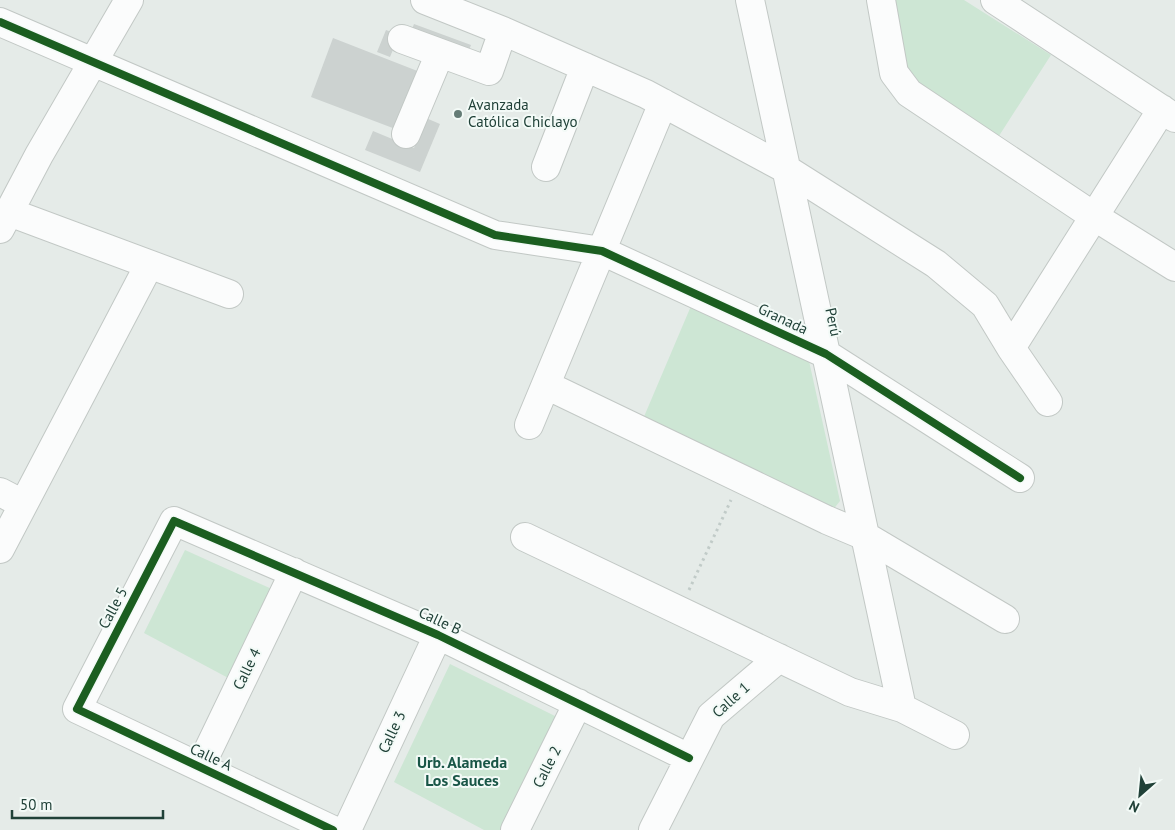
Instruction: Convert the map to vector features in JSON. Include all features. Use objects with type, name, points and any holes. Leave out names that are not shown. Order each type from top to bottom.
[{"type":"street","points":[[129,0],[39,154],[5,220],[149,265],[229,294]]},
{"type":"street","points":[[425,0],[503,31],[646,94],[786,169],[936,264],[985,306],[1048,402]]},
{"type":"street","name":"Perú","points":[[750,0],[902,708]]},
{"type":"street","points":[[881,0],[894,72],[909,92],[1095,217],[1175,267]]},
{"type":"street","points":[[997,1],[1169,114],[1095,217],[1011,348]]},
{"type":"street","name":"Granada","points":[[0,22],[495,235],[602,250],[826,354],[1020,478]]},
{"type":"street","points":[[402,39],[489,71],[503,31]]},
{"type":"street","points":[[406,134],[440,53]]},
{"type":"street","points":[[546,167],[585,67]]},
{"type":"street","points":[[529,425],[663,103]]},
{"type":"street","points":[[0,549],[12,498],[149,265]]},
{"type":"street","points":[[546,385],[740,479],[865,536],[1005,619]]},
{"type":"street","name":"Calle B","points":[[174,521],[438,634],[689,758]]},
{"type":"street","name":"Calle 5","points":[[76,709],[174,521]]},
{"type":"street","points":[[525,537],[850,692],[902,708],[955,735]]},
{"type":"street","name":"Calle 4","points":[[200,767],[294,572]]},
{"type":"street","name":"Calle 3","points":[[347,830],[438,634]]},
{"type":"street","name":"Calle 1","points":[[653,830],[711,716],[779,658]]},
{"type":"street","name":"Calle 2","points":[[515,830],[578,703]]},
{"type":"street","name":"Calle A","points":[[76,709],[333,830]]},
{"type":"path","points":[[679,611],[740,479]]},
{"type":"green space","points":[[891,0],[964,0],[1051,55],[997,139],[907,76]]},
{"type":"green space","points":[[691,306],[809,361],[840,501],[832,511],[643,419]]},
{"type":"green space","points":[[185,550],[274,590],[232,680],[144,633]]},
{"type":"green space","points":[[450,664],[559,718],[506,830],[484,830],[394,782]]},
{"type":"building","points":[[414,24],[471,45],[466,58],[410,34]]},
{"type":"building","points":[[386,30],[399,35],[390,57],[377,52]]},
{"type":"building","points":[[333,38],[420,72],[398,130],[311,97]]},
{"type":"building","points":[[426,118],[440,124],[420,172],[365,150],[373,131],[414,148]]},
{"type":"cycle path","points":[[0,22],[495,235],[602,251],[826,354],[1020,478]]},
{"type":"cycle path","points":[[333,830],[77,709],[174,521],[438,635],[689,758]]},
{"type":"place","name":"Avanzada Católica Chiclayo","points":[[458,114]]},
{"type":"district","name":"Urb. Alameda Los Sauces","points":[[462,771]]}]
